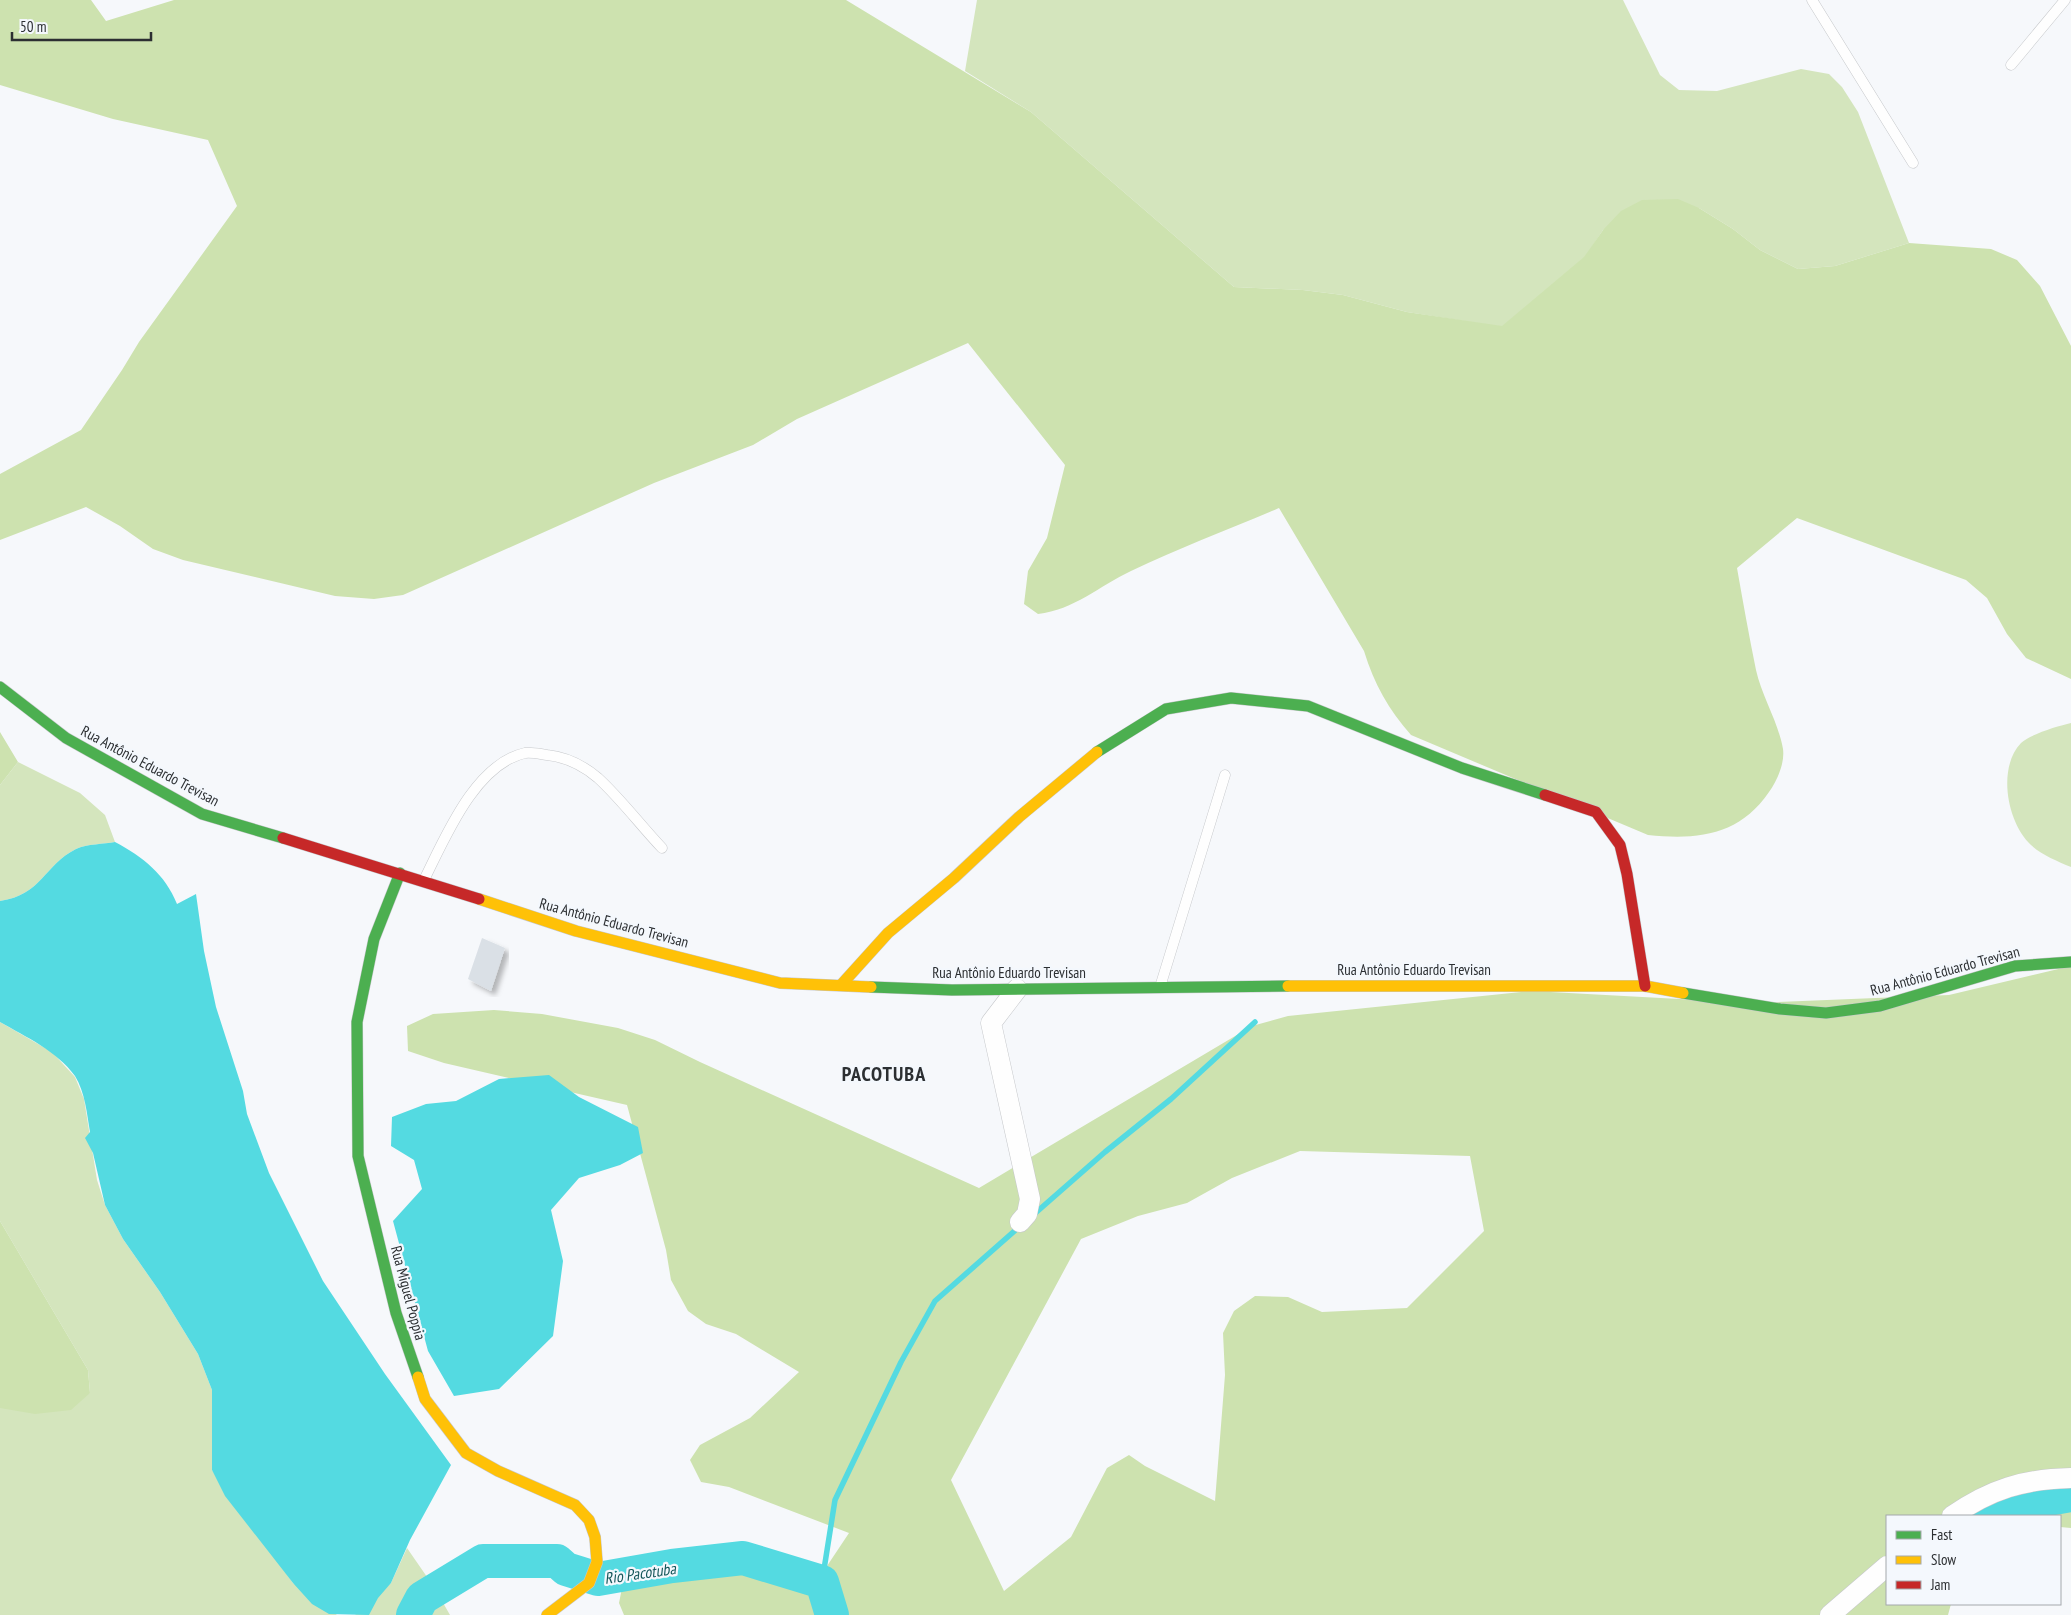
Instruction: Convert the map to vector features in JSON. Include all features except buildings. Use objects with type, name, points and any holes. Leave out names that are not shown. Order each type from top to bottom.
[{"type":"street","name":"Rua Antônio Eduardo Trevisan","points":[[0,687],[66,738],[202,814],[400,873],[576,931],[780,983],[952,990],[1160,987],[1645,986],[1780,1008],[1826,1013],[1880,1006],[2014,966],[2071,962]]},
{"type":"street","points":[[841,985],[888,933],[954,878],[1019,817],[1105,745],[1166,709],[1231,698],[1308,706],[1462,768],[1596,812],[1620,845],[1627,874],[1645,986]]},
{"type":"street","name":"Rua Miguel Poppia","points":[[400,873],[374,939],[357,1022],[358,1156],[396,1313],[425,1399],[466,1453],[498,1471],[575,1504],[589,1520],[595,1537],[597,1562],[589,1583],[547,1615]]},
{"type":"street","points":[[1016,989],[991,1024],[1030,1199],[1027,1214],[1020,1222]]},
{"type":"street","points":[[1954,1515],[2009,1485],[2040,1479],[2071,1478]]},
{"type":"street","points":[[1830,1615],[1886,1567]]},
{"type":"lane","points":[[1812,0],[1913,163]]},
{"type":"lane","points":[[2011,65],[2065,0]]},
{"type":"lane","points":[[424,881],[449,829],[482,779],[505,760],[526,752],[554,756],[575,762],[598,778],[662,848]]},
{"type":"lane","points":[[1160,987],[1225,775]]},
{"type":"green space","points":[[0,0],[91,0],[106,21],[174,0],[846,0],[1031,112],[1234,287],[1303,290],[1343,295],[1407,312],[1502,326],[1584,257],[1603,230],[1621,211],[1642,200],[1678,199],[1699,208],[1733,229],[1760,250],[1798,269],[1835,266],[1909,243],[1991,249],[2017,260],[2040,286],[2071,346],[2071,679],[2026,658],[2007,634],[1987,598],[1966,580],[1797,518],[1737,568],[1756,670],[1778,729],[1783,749],[1782,766],[1775,783],[1757,807],[1744,818],[1716,832],[1683,837],[1648,835],[1411,735],[1383,696],[1372,675],[1364,651],[1279,508],[1149,563],[1119,577],[1086,597],[1063,608],[1038,614],[1024,604],[1028,571],[1047,538],[1065,465],[968,343],[797,419],[753,445],[654,483],[403,595],[374,599],[335,596],[183,560],[153,549],[120,526],[86,507],[0,540],[0,474],[81,430],[139,342],[237,206],[208,140],[113,119],[0,85]]},
{"type":"green space","points":[[977,0],[1623,0],[1660,75],[1679,90],[1717,91],[1801,69],[1829,74],[1842,87],[1858,112],[1909,243],[1835,266],[1798,269],[1760,250],[1733,229],[1699,208],[1603,230],[1585,257],[1502,327],[1407,312],[1343,295],[1303,290],[1234,287],[1031,112],[965,71]]},
{"type":"green space","points":[[2071,723],[2071,867],[2040,852],[2023,835],[2011,810],[2007,780],[2009,766],[2021,743],[2052,728]]},
{"type":"green space","points":[[0,732],[18,762],[0,785]]},
{"type":"green space","points":[[18,762],[80,793],[105,815],[115,842],[76,849],[65,856],[25,893],[0,901],[0,785]]},
{"type":"green space","points":[[2071,966],[2071,1528],[2061,1527],[2061,1515],[1886,1515],[1886,1605],[1951,1605],[1948,1615],[624,1615],[619,1603],[623,1583],[651,1565],[697,1560],[726,1565],[755,1576],[811,1590],[849,1533],[729,1487],[701,1482],[690,1460],[700,1445],[750,1418],[799,1372],[736,1334],[706,1324],[688,1311],[671,1280],[666,1250],[627,1105],[444,1063],[408,1051],[407,1026],[433,1014],[494,1010],[542,1014],[618,1028],[655,1040],[979,1188],[1252,1026],[1288,1016],[1532,991],[1753,1003],[1949,995]],"holes":[[[1300,1151],[1470,1156],[1484,1231],[1407,1308],[1322,1312],[1288,1297],[1255,1296],[1234,1311],[1223,1333],[1225,1375],[1215,1501],[1145,1466],[1129,1455],[1107,1468],[1071,1537],[1004,1591],[951,1480],[1081,1239],[1138,1216],[1187,1203],[1232,1178]]]},
{"type":"green space","points":[[0,1022],[52,1052],[75,1077],[84,1099],[97,1180],[105,1205],[123,1239],[160,1292],[198,1354],[212,1390],[212,1470],[293,1583],[337,1615],[0,1615],[0,1408],[90,1393],[88,1370],[0,1221]]},
{"type":"green space","points":[[0,1221],[88,1370],[90,1393],[71,1410],[35,1414],[0,1408]]},
{"type":"green space","points":[[407,1548],[434,1587],[450,1615],[355,1615],[391,1583]]},
{"type":"water","points":[[115,842],[152,867],[166,884],[177,904],[196,894],[204,951],[216,1007],[243,1091],[247,1114],[269,1173],[323,1281],[385,1374],[451,1465],[410,1540],[391,1583],[378,1598],[369,1615],[329,1614],[312,1604],[293,1583],[225,1496],[212,1470],[212,1390],[198,1354],[160,1292],[123,1239],[105,1205],[93,1153],[85,1138],[90,1132],[85,1103],[78,1082],[68,1067],[50,1052],[0,1022],[0,901],[25,893],[65,856],[76,849]]},
{"type":"water","points":[[549,1075],[579,1097],[638,1127],[643,1153],[620,1165],[579,1178],[551,1210],[563,1261],[553,1336],[499,1389],[454,1396],[428,1351],[393,1221],[422,1189],[414,1160],[391,1146],[392,1117],[426,1104],[456,1101],[499,1079]]},
{"type":"waterway","points":[[1032,1216],[1105,1152],[1171,1099],[1255,1022]]},
{"type":"waterway","points":[[822,1582],[835,1500],[901,1362],[935,1301],[1019,1227]]},
{"type":"waterway","name":"Rio Pacotuba","points":[[1992,1515],[2015,1505],[2071,1495]]},
{"type":"waterway","name":"Rio Pacotuba","points":[[413,1615],[422,1598],[483,1561],[557,1561],[566,1569],[598,1579],[672,1566],[743,1558],[822,1582],[832,1615]]},
{"type":"traffic: fast","points":[[0,687],[66,738],[202,814],[283,838]]},
{"type":"traffic: fast","points":[[1097,752],[1166,709],[1231,698],[1308,706],[1462,768],[1545,795]]},
{"type":"traffic: fast","points":[[400,873],[374,939],[357,1022],[358,1156],[396,1313],[418,1377]]},
{"type":"traffic: fast","points":[[1683,993],[1780,1009],[1826,1013],[1880,1006],[2015,966],[2071,962]]},
{"type":"traffic: fast","points":[[871,987],[952,990],[1288,986]]},
{"type":"traffic: slow","points":[[841,985],[888,933],[954,878],[1019,817],[1097,752]]},
{"type":"traffic: slow","points":[[479,899],[576,931],[780,983],[871,987]]},
{"type":"traffic: slow","points":[[1288,986],[1645,986],[1683,993]]},
{"type":"traffic: slow","points":[[418,1377],[425,1399],[466,1453],[498,1471],[575,1505],[589,1520],[595,1537],[597,1562],[589,1583],[547,1615]]},
{"type":"traffic: jam","points":[[1545,795],[1596,812],[1620,845],[1627,874],[1645,986]]},
{"type":"traffic: jam","points":[[283,838],[479,899]]},
{"type":"district","name":"PACOTUBA","points":[[884,1074]]}]
